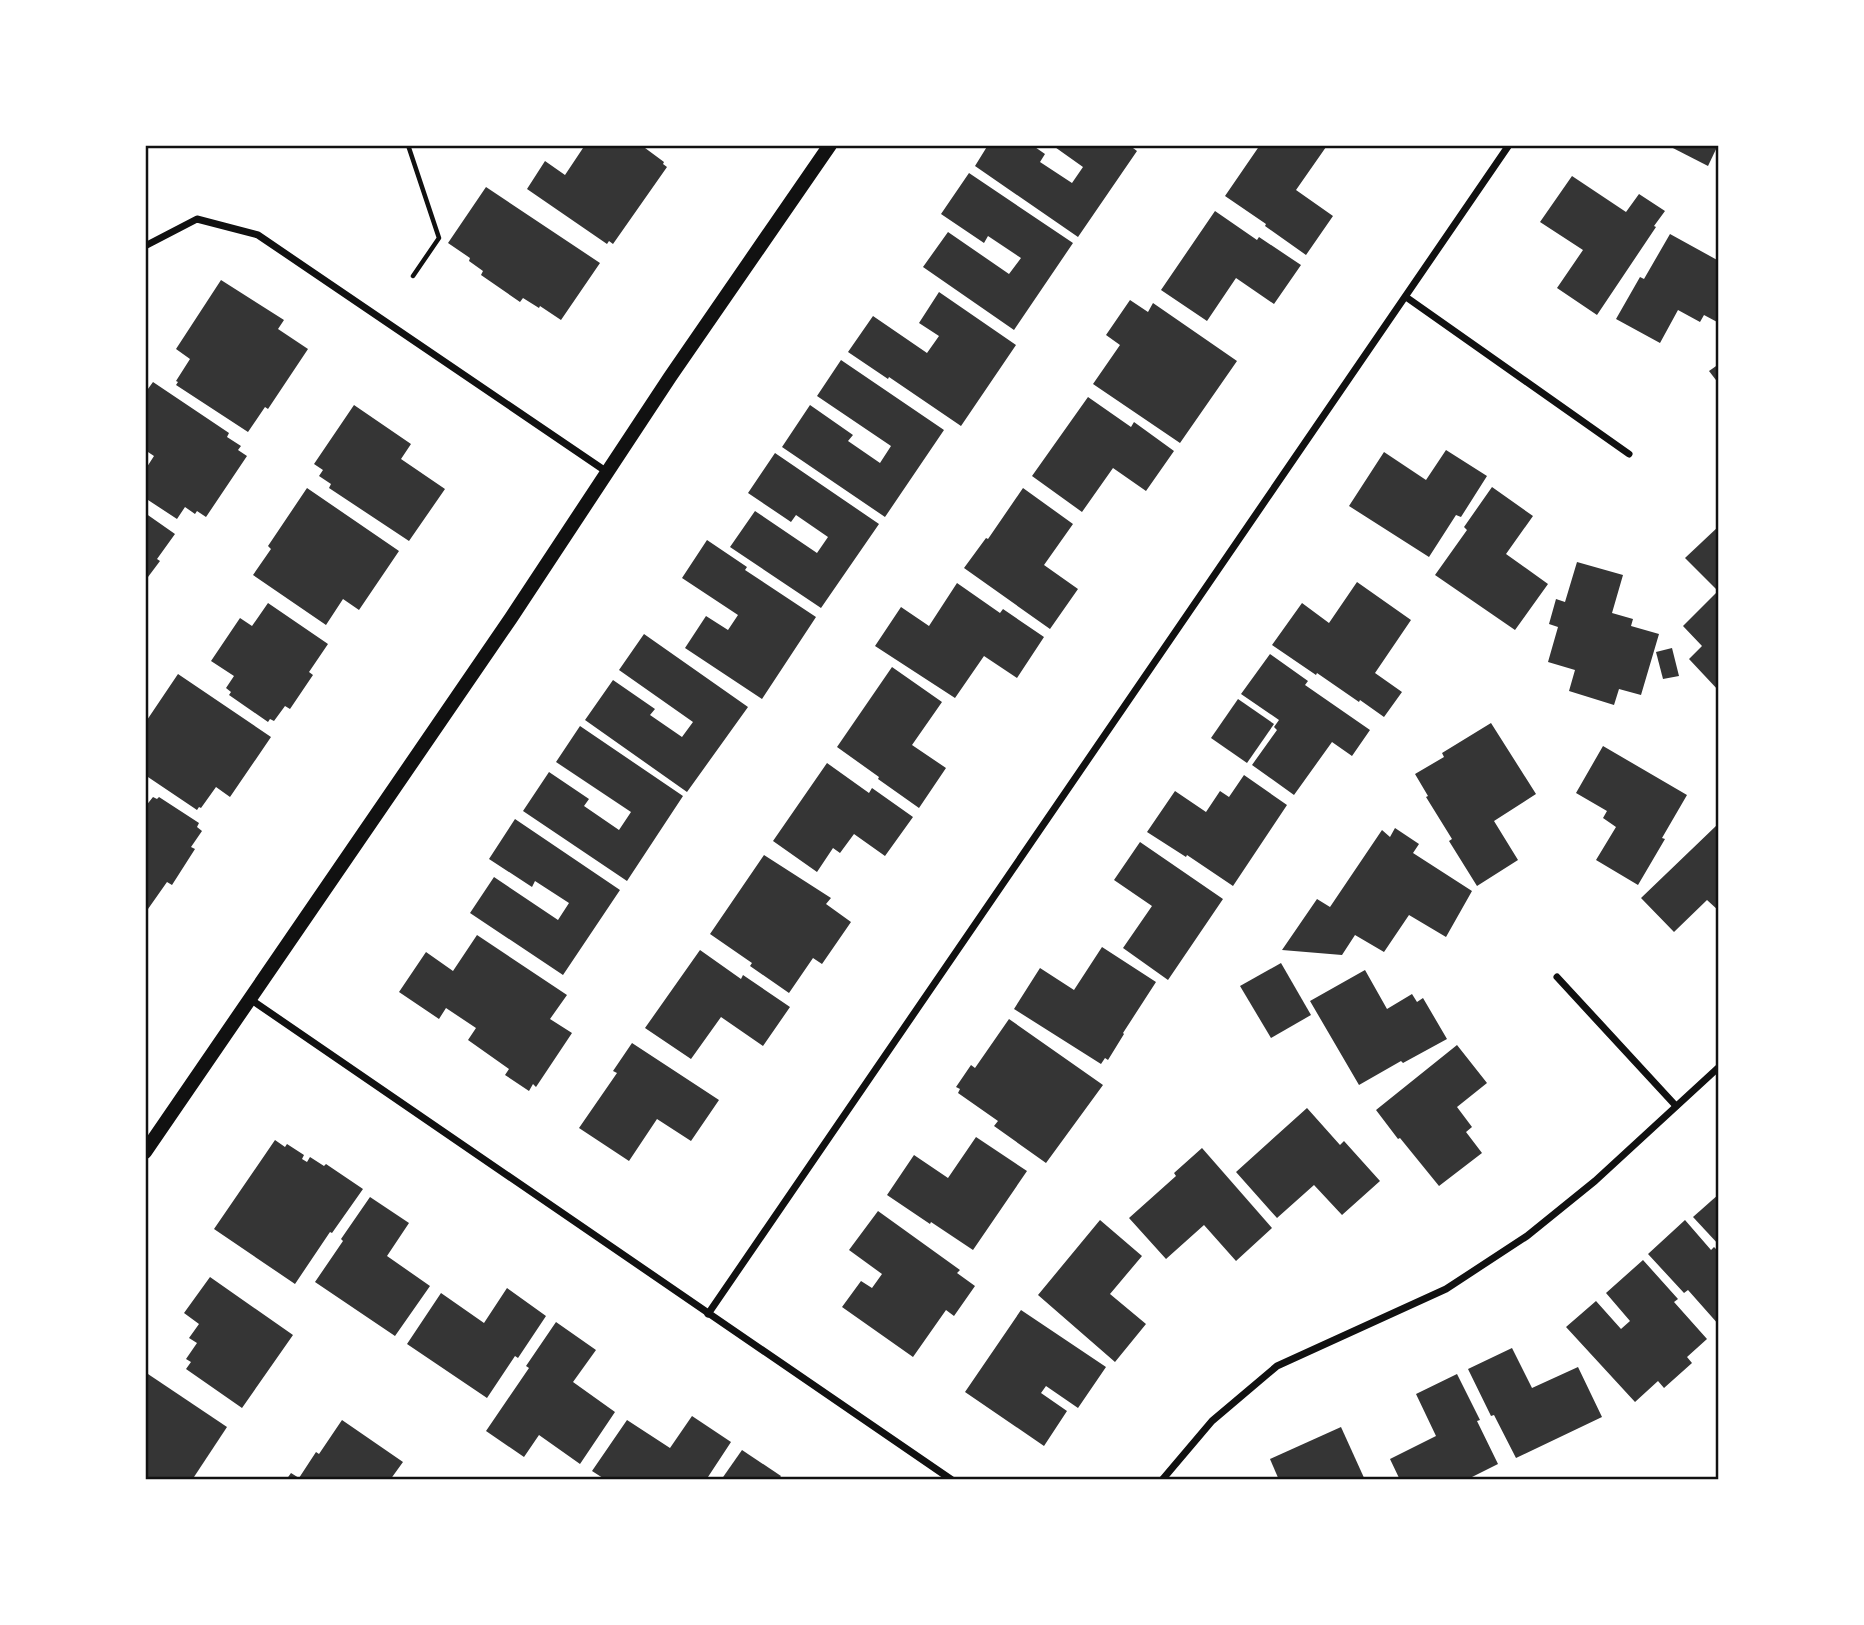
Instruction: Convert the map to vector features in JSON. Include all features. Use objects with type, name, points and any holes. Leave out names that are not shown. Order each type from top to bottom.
[{"type":"main road","points":[[145,1152],[511,618],[830,145]]},
{"type":"street","points":[[708,1314],[1509,145]]},
{"type":"street","points":[[145,246],[197,219],[258,234],[607,472]]},
{"type":"street","points":[[1406,297],[1629,454]]},
{"type":"street","points":[[1557,977],[1676,1106]]},
{"type":"street","points":[[250,999],[952,1480]]},
{"type":"street","points":[[1162,1480],[1212,1421],[1277,1366],[1446,1289],[1527,1236],[1595,1181],[1719,1067]]},
{"type":"path","points":[[408,145],[439,238],[413,276]]},
{"type":"building","points":[[585,145],[641,145],[667,167],[613,244],[609,241],[607,244],[527,189],[545,161],[565,175]]},
{"type":"building","points":[[988,145],[1032,145],[1045,154],[1040,162],[1072,183],[1083,167],[1052,145],[1129,145],[1137,151],[1078,237],[975,166]]},
{"type":"building","points":[[1260,145],[1326,147],[1296,190],[1333,216],[1306,255],[1225,196]]},
{"type":"building","points":[[1667,145],[1718,145],[1708,166]]},
{"type":"building","points":[[969,173],[1073,243],[1014,330],[923,267],[948,232],[1009,274],[1021,258],[988,236],[984,243],[941,214]]},
{"type":"building","points":[[1572,176],[1626,212],[1639,194],[1665,211],[1597,315],[1557,288],[1583,250],[1540,222]]},
{"type":"building","points":[[486,187],[600,263],[561,320],[523,298],[520,302],[481,275],[483,271],[469,261],[470,258],[448,243]]},
{"type":"building","points":[[1215,211],[1257,240],[1259,237],[1301,265],[1274,304],[1236,278],[1207,321],[1161,290]]},
{"type":"building","points":[[1670,234],[1719,261],[1719,323],[1704,315],[1700,322],[1678,310],[1660,343],[1616,319],[1640,277],[1644,279]]},
{"type":"building","points":[[221,280],[284,320],[278,329],[308,349],[268,409],[265,407],[248,432],[176,385],[190,359],[176,349]]},
{"type":"building","points":[[939,292],[1016,345],[961,426],[848,352],[873,316],[927,353],[939,336],[919,323]]},
{"type":"building","points":[[1130,300],[1148,312],[1153,303],[1237,361],[1180,443],[1093,384],[1120,345],[1106,335]]},
{"type":"building","points":[[841,360],[944,430],[885,517],[782,447],[810,405],[853,435],[848,441],[880,463],[891,446],[817,396]]},
{"type":"building","points":[[1719,364],[1719,384],[1709,371]]},
{"type":"building","points":[[153,382],[229,433],[227,437],[241,446],[238,450],[247,456],[206,517],[185,507],[177,519],[145,498],[145,470],[154,456],[145,450],[145,393]]},
{"type":"building","points":[[1088,397],[1131,427],[1134,422],[1174,451],[1146,491],[1113,468],[1082,512],[1032,476]]},
{"type":"building","points":[[354,405],[411,444],[401,459],[445,489],[409,541],[329,488],[331,484],[319,476],[323,470],[314,464]]},
{"type":"building","points":[[1446,450],[1487,476],[1461,517],[1456,515],[1429,557],[1349,506],[1384,452],[1426,480]]},
{"type":"building","points":[[775,453],[879,524],[821,608],[730,547],[755,511],[817,553],[828,537],[796,515],[791,522],[748,493]]},
{"type":"building","points":[[1492,487],[1533,516],[1506,554],[1548,584],[1515,630],[1435,575],[1467,530],[1464,527]]},
{"type":"building","points":[[307,488],[399,551],[359,610],[343,599],[326,625],[253,575],[271,549],[268,546]]},
{"type":"building","points":[[1023,488],[1073,524],[1044,565],[1078,589],[1050,629],[964,568],[986,538],[988,539]]},
{"type":"building","points":[[145,513],[175,534],[145,581]]},
{"type":"building","points":[[1719,526],[1719,691],[1689,659],[1702,646],[1683,626],[1718,591],[1685,558]]},
{"type":"building","points":[[707,540],[747,567],[745,570],[816,617],[762,699],[685,648],[706,616],[728,630],[738,615],[682,578]]},
{"type":"building","points":[[1577,562],[1623,575],[1612,613],[1633,619],[1631,626],[1659,634],[1641,695],[1619,689],[1614,705],[1569,691],[1575,670],[1548,662],[1558,627],[1549,624],[1556,599],[1565,602]]},
{"type":"building","points":[[1357,582],[1411,620],[1375,673],[1402,692],[1384,717],[1272,645],[1302,603],[1329,623]]},
{"type":"building","points":[[957,583],[1000,613],[1003,609],[1044,637],[1017,678],[984,656],[955,698],[875,646],[901,607],[929,626]]},
{"type":"building","points":[[268,603],[328,644],[309,672],[313,675],[290,709],[285,706],[274,721],[270,719],[268,722],[229,695],[231,692],[226,688],[234,676],[211,661],[240,618],[252,626]]},
{"type":"building","points":[[644,634],[748,707],[687,792],[585,720],[613,680],[655,709],[650,715],[682,737],[693,722],[619,670]]},
{"type":"building","points":[[1672,648],[1679,676],[1663,679],[1656,652]]},
{"type":"building","points":[[1270,654],[1308,681],[1305,685],[1370,730],[1352,756],[1332,742],[1294,795],[1252,765],[1277,730],[1274,727],[1279,720],[1241,694]]},
{"type":"building","points":[[892,667],[942,702],[912,745],[946,768],[919,808],[837,747]]},
{"type":"building","points":[[178,674],[271,737],[230,797],[216,787],[197,810],[145,775],[145,723]]},
{"type":"building","points":[[1238,699],[1274,724],[1247,763],[1211,738]]},
{"type":"building","points":[[1491,723],[1536,794],[1494,821],[1518,860],[1477,886],[1449,841],[1452,839],[1415,774],[1444,757],[1442,753]]},
{"type":"building","points":[[580,726],[683,796],[627,881],[523,811],[549,772],[589,799],[584,806],[619,830],[631,812],[556,762]]},
{"type":"building","points":[[1603,746],[1687,795],[1638,885],[1596,860],[1616,827],[1603,818],[1607,811],[1576,793]]},
{"type":"building","points":[[827,763],[869,793],[872,788],[913,817],[885,856],[854,834],[840,853],[833,848],[817,872],[773,841]]},
{"type":"building","points":[[1244,775],[1287,805],[1233,886],[1147,832],[1175,791],[1206,812],[1220,791],[1229,797]]},
{"type":"building","points":[[153,797],[159,797],[199,823],[197,827],[202,831],[191,847],[195,849],[172,885],[167,882],[148,909],[145,908],[145,807]]},
{"type":"building","points":[[515,819],[620,890],[563,975],[470,913],[494,877],[558,920],[569,903],[535,881],[532,887],[489,859]]},
{"type":"building","points":[[1717,825],[1719,911],[1707,900],[1674,932],[1641,898]]},
{"type":"building","points":[[1395,828],[1419,844],[1413,853],[1472,891],[1446,937],[1409,915],[1384,952],[1355,935],[1342,955],[1282,950],[1317,899],[1330,907],[1382,830],[1390,837]]},
{"type":"building","points":[[1140,842],[1223,899],[1168,980],[1123,948],[1152,906],[1114,880]]},
{"type":"building","points":[[764,855],[831,898],[826,904],[851,922],[822,964],[813,958],[789,993],[710,934]]},
{"type":"building","points":[[477,935],[567,995],[550,1019],[572,1033],[536,1087],[533,1084],[529,1091],[505,1075],[509,1069],[468,1040],[476,1028],[446,1008],[439,1019],[399,992],[426,952],[453,971]]},
{"type":"building","points":[[1102,947],[1156,982],[1108,1060],[1105,1058],[1101,1064],[1014,1009],[1040,968],[1074,990]]},
{"type":"building","points":[[700,950],[741,979],[743,975],[790,1007],[763,1046],[721,1017],[691,1059],[645,1028]]},
{"type":"building","points":[[1281,963],[1311,1015],[1271,1038],[1240,986]]},
{"type":"building","points":[[1365,970],[1387,1009],[1412,994],[1417,1002],[1423,998],[1447,1039],[1359,1085],[1310,1001]]},
{"type":"building","points":[[1009,1019],[1103,1085],[1046,1163],[994,1126],[998,1121],[958,1093],[960,1089],[956,1087],[971,1065],[975,1068]]},
{"type":"building","points":[[632,1043],[719,1100],[691,1141],[657,1119],[629,1161],[579,1128],[617,1073],[613,1071]]},
{"type":"building","points":[[1457,1045],[1487,1083],[1457,1107],[1472,1127],[1466,1132],[1482,1153],[1439,1186],[1376,1110]]},
{"type":"building","points":[[1307,1108],[1340,1145],[1344,1141],[1380,1181],[1342,1215],[1314,1185],[1277,1218],[1236,1172]]},
{"type":"building","points":[[976,1137],[1027,1171],[973,1250],[887,1195],[914,1155],[948,1178]]},
{"type":"building","points":[[275,1140],[304,1155],[302,1159],[307,1162],[310,1157],[324,1166],[326,1164],[363,1189],[295,1284],[214,1229]]},
{"type":"building","points":[[1202,1148],[1272,1228],[1236,1261],[1204,1225],[1166,1259],[1129,1218],[1176,1176],[1174,1173]]},
{"type":"building","points":[[1719,1194],[1719,1245],[1693,1217]]},
{"type":"building","points":[[370,1197],[409,1223],[387,1256],[430,1286],[395,1336],[315,1282]]},
{"type":"building","points":[[878,1211],[960,1270],[957,1273],[975,1286],[954,1316],[946,1310],[913,1357],[842,1307],[861,1281],[872,1288],[882,1274],[849,1250]]},
{"type":"building","points":[[1100,1220],[1142,1256],[1110,1294],[1146,1324],[1115,1362],[1038,1295]]},
{"type":"building","points":[[1685,1220],[1711,1250],[1714,1247],[1717,1250],[1719,1248],[1719,1325],[1688,1290],[1684,1293],[1648,1254]]},
{"type":"building","points":[[1643,1260],[1678,1299],[1674,1302],[1707,1339],[1687,1357],[1692,1363],[1664,1388],[1658,1381],[1635,1402],[1566,1327],[1596,1301],[1621,1329],[1630,1321],[1606,1293]]},
{"type":"building","points":[[210,1277],[293,1335],[242,1408],[186,1369],[191,1362],[186,1359],[197,1343],[189,1338],[199,1324],[184,1313]]},
{"type":"building","points":[[507,1288],[546,1316],[487,1398],[407,1344],[441,1293],[484,1323]]},
{"type":"building","points":[[1021,1310],[1106,1367],[1078,1408],[1046,1386],[1041,1393],[1067,1411],[1044,1446],[965,1392]]},
{"type":"building","points":[[556,1322],[596,1350],[573,1382],[615,1412],[580,1464],[539,1435],[524,1457],[486,1431],[529,1368],[526,1366]]},
{"type":"building","points":[[1512,1348],[1532,1388],[1578,1367],[1602,1417],[1516,1458],[1468,1369]]},
{"type":"building","points":[[145,1372],[227,1427],[192,1480],[145,1479]]},
{"type":"building","points":[[1457,1374],[1498,1464],[1466,1480],[1400,1480],[1390,1459],[1436,1436],[1416,1394]]},
{"type":"building","points":[[692,1416],[731,1442],[706,1480],[606,1480],[592,1471],[627,1420],[670,1448]]},
{"type":"building","points":[[342,1420],[403,1462],[390,1480],[286,1480],[291,1473],[299,1478]]},
{"type":"building","points":[[1341,1427],[1365,1480],[1279,1480],[1270,1459]]},
{"type":"building","points":[[742,1450],[781,1476],[778,1480],[721,1480]]}]
